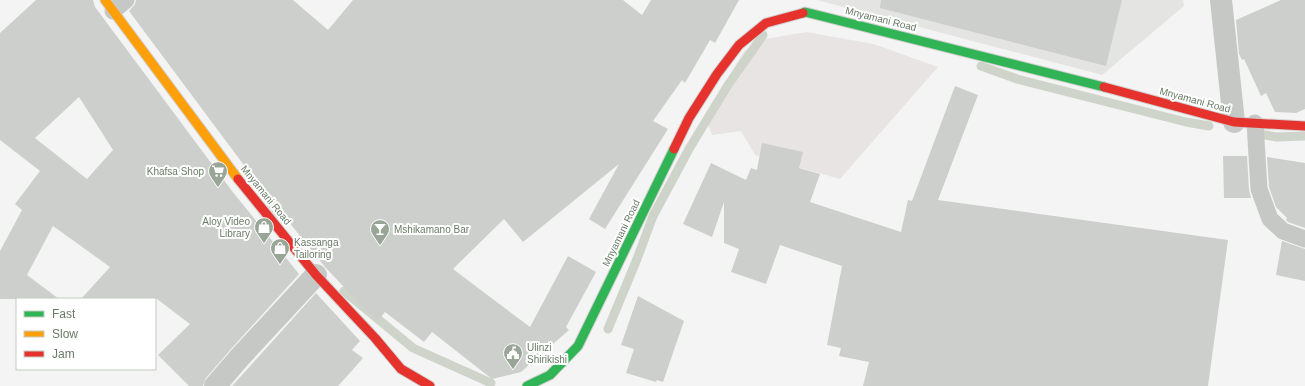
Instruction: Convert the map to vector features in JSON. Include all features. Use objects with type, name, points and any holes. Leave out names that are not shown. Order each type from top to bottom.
[{"type":"street","points":[[1221,0],[1245,122]]},
{"type":"street","name":"Mnyamani Road","points":[[115,4],[242,184],[316,275],[375,338],[401,369],[430,386]]},
{"type":"street","name":"Mnyamani Road","points":[[527,386],[550,375],[578,346],[689,118],[717,74],[739,45],[766,23],[804,12],[1245,122],[1305,126]]},
{"type":"street","points":[[215,386],[316,275]]},
{"type":"lane","points":[[1245,122],[1259,188],[1270,219],[1283,232],[1305,239]]},
{"type":"shaded area","points":[[817,0],[1183,0],[1184,6],[1102,75]]},
{"type":"shaded area","points":[[806,32],[874,44],[938,67],[840,179],[755,155],[741,131],[712,135],[705,116],[744,51],[765,39]]},
{"type":"building","points":[[36,0],[93,0],[95,7],[232,191],[299,274],[206,378],[203,386],[189,386],[158,355],[190,324],[156,298],[82,298],[110,267],[53,226],[27,275],[58,298],[0,299],[0,251],[22,210],[15,204],[40,171],[0,140],[0,33]],"holes":[[[79,97],[113,150],[87,179],[35,138]]]},
{"type":"building","points":[[136,0],[293,0],[328,30],[353,0],[623,0],[642,15],[651,0],[739,0],[715,43],[710,40],[685,83],[682,80],[653,121],[668,129],[605,229],[589,219],[619,164],[523,242],[504,219],[453,269],[530,327],[568,256],[596,272],[566,327],[569,330],[521,372],[492,379],[432,332],[424,342],[385,312],[377,322],[325,267],[252,176],[129,11],[135,4]]},
{"type":"building","points":[[881,0],[1122,0],[1106,66],[880,8]]},
{"type":"building","points":[[1281,0],[1305,0],[1305,109],[1296,113],[1275,112],[1266,93],[1261,96],[1244,59],[1242,60],[1239,54],[1236,20]]},
{"type":"building","points":[[955,86],[978,95],[938,200],[1228,240],[1208,386],[863,386],[869,362],[839,356],[841,348],[827,345],[842,266],[780,245],[766,284],[731,272],[739,249],[724,243],[724,202],[712,237],[683,224],[711,163],[746,180],[751,168],[757,170],[762,143],[803,152],[799,168],[820,174],[810,202],[901,232],[908,200],[912,201]]},
{"type":"building","points":[[1223,156],[1247,156],[1249,190],[1251,198],[1224,198]]},
{"type":"building","points":[[1267,157],[1305,163],[1305,228],[1288,222],[1286,220],[1287,218],[1276,207],[1269,187]]},
{"type":"building","points":[[1282,241],[1305,249],[1305,281],[1276,275]]},
{"type":"building","points":[[316,293],[360,341],[352,350],[363,358],[349,374],[338,386],[232,386]]},
{"type":"building","points":[[638,296],[684,321],[663,382],[657,380],[656,382],[626,373],[634,349],[621,345]]},
{"type":"waterway","points":[[608,329],[653,216],[689,149],[728,85],[763,35]]},
{"type":"waterway","points":[[981,66],[1017,79],[1186,122],[1209,126]]},
{"type":"waterway","points":[[1253,133],[1277,137],[1305,136]]},
{"type":"waterway","points":[[254,177],[278,213]]},
{"type":"waterway","points":[[344,291],[413,348],[491,383]]},
{"type":"traffic: fast","points":[[803,13],[805,12],[1104,87]]},
{"type":"traffic: fast","points":[[527,386],[550,375],[578,346],[674,149]]},
{"type":"traffic: slow","points":[[105,0],[238,179]]},
{"type":"traffic: jam","points":[[674,149],[689,118],[717,74],[739,45],[766,23],[803,13]]},
{"type":"traffic: jam","points":[[1104,87],[1234,122],[1305,126]]},
{"type":"traffic: jam","points":[[238,179],[316,275],[375,338],[401,369],[430,386]]},
{"type":"place","name":"Khafsa Shop","points":[[218,188]]},
{"type":"place","name":"Aloy Video Library","points":[[264,244]]},
{"type":"place","name":"Mshikamano Bar","points":[[380,246]]},
{"type":"place","name":"Kassanga Tailoring","points":[[280,265]]},
{"type":"place","name":"Ulinzi Shirikishi","points":[[513,370]]}]
